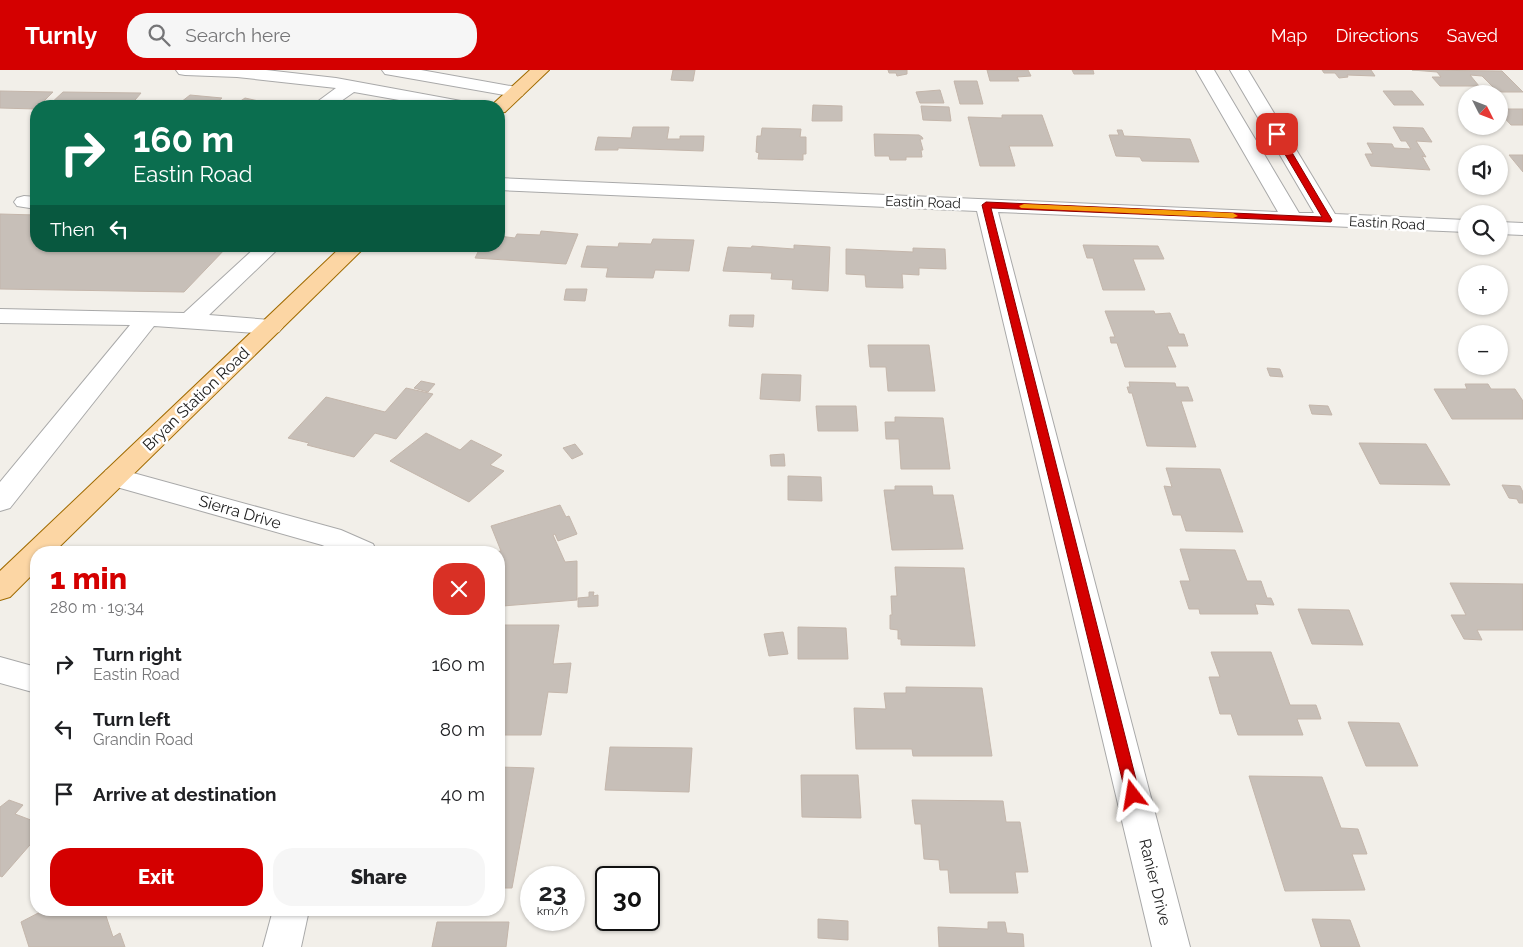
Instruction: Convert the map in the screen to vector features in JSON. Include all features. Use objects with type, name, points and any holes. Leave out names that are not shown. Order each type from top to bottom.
[{"type":"main road","points":[[505,102],[540,70]]},
{"type":"main road","name":"Bryan Station Road","points":[[44,546],[348,252]]},
{"type":"main road","name":"Bryan Station Road","points":[[0,589],[30,560]]},
{"type":"street","points":[[185,70],[237,72],[350,86],[428,100]]},
{"type":"street","points":[[391,70],[516,92]]},
{"type":"street","points":[[1205,70],[1292,218]]},
{"type":"street","points":[[1239,70],[1328,220]]},
{"type":"street","points":[[331,100],[350,86]]},
{"type":"street","name":"Eastin Road","points":[[505,184],[1458,226]]},
{"type":"street","name":"Ranier Drive","points":[[986,205],[1171,947]]},
{"type":"street","points":[[1508,228],[1523,229]]},
{"type":"street","points":[[190,320],[264,252]]},
{"type":"street","points":[[0,316],[190,320],[271,327]]},
{"type":"street","points":[[0,501],[147,319]]},
{"type":"street","name":"Sierra Drive","points":[[115,477],[331,537],[350,546]]},
{"type":"street","points":[[0,670],[30,678]]},
{"type":"street","points":[[282,947],[290,916]]},
{"type":"building","points":[[673,70],[695,70],[693,81],[671,80]]},
{"type":"building","points":[[888,70],[907,70],[907,74],[897,76],[896,73],[889,73]]},
{"type":"building","points":[[987,70],[1028,70],[1031,76],[1017,77],[1019,81],[990,81]]},
{"type":"building","points":[[1072,70],[1093,70],[1094,74],[1074,74]]},
{"type":"building","points":[[1322,70],[1371,70],[1375,76],[1347,75],[1348,77],[1339,78],[1335,73],[1324,73]]},
{"type":"building","points":[[1412,70],[1502,71],[1523,92],[1508,92],[1508,85],[1491,85],[1482,76],[1470,75],[1478,85],[1440,86],[1432,77],[1441,77],[1437,72]]},
{"type":"building","points":[[954,81],[977,81],[983,104],[960,104]]},
{"type":"building","points":[[940,90],[944,103],[920,103],[916,92]]},
{"type":"building","points":[[0,91],[53,92],[45,100],[30,100],[30,109],[0,108]]},
{"type":"building","points":[[1383,91],[1412,91],[1424,105],[1394,105]]},
{"type":"building","points":[[63,92],[141,93],[135,100],[54,100]]},
{"type":"building","points":[[190,95],[222,98],[220,100],[184,100]]},
{"type":"building","points":[[813,105],[842,106],[842,121],[812,121]]},
{"type":"building","points":[[921,106],[949,107],[951,121],[923,120]]},
{"type":"building","points":[[1508,109],[1523,109],[1523,125],[1511,125],[1508,122]]},
{"type":"building","points":[[1002,115],[1042,115],[1053,146],[1009,146],[1015,166],[980,166],[968,117],[1002,118]]},
{"type":"building","points":[[633,127],[669,127],[667,139],[680,139],[680,136],[704,136],[703,151],[618,148],[618,150],[595,150],[598,137],[631,138]]},
{"type":"building","points":[[1393,127],[1423,128],[1432,142],[1416,141],[1426,157],[1422,156],[1430,170],[1371,166],[1365,154],[1373,154],[1367,143],[1392,144],[1394,148],[1411,149],[1406,141],[1401,141]]},
{"type":"building","points":[[762,128],[801,129],[800,137],[806,137],[806,154],[803,154],[803,160],[758,159],[759,153],[756,152],[757,136],[761,136]]},
{"type":"building","points":[[1117,130],[1122,130],[1124,136],[1190,139],[1199,162],[1142,161],[1140,157],[1116,156],[1109,135],[1119,135]]},
{"type":"building","points":[[874,134],[919,135],[923,139],[920,139],[923,150],[921,150],[922,157],[890,160],[889,156],[875,156]]},
{"type":"building","points":[[1509,155],[1523,155],[1523,172]]},
{"type":"building","points":[[0,214],[30,215],[30,252],[222,252],[184,292],[0,289]]},
{"type":"building","points":[[541,231],[578,234],[566,264],[475,258],[478,252],[505,252],[505,237],[515,238],[517,234],[540,235]]},
{"type":"building","points":[[653,239],[694,240],[689,271],[655,270],[653,278],[606,277],[608,268],[581,267],[587,246],[618,247],[619,243],[651,244]]},
{"type":"building","points":[[794,245],[830,247],[828,291],[792,289],[793,280],[771,279],[772,273],[723,271],[728,247],[751,248],[752,246],[794,249]]},
{"type":"building","points":[[1083,245],[1158,246],[1164,259],[1133,259],[1145,290],[1103,290],[1093,258],[1087,258]]},
{"type":"building","points":[[913,248],[945,249],[946,269],[919,268],[919,275],[902,274],[903,288],[866,287],[865,275],[846,274],[846,249],[913,252]]},
{"type":"building","points":[[566,289],[587,289],[585,301],[564,300]]},
{"type":"building","points":[[1105,311],[1154,311],[1155,314],[1170,313],[1179,334],[1184,334],[1188,346],[1167,346],[1176,367],[1125,367],[1117,343],[1111,343],[1110,337],[1115,337]]},
{"type":"building","points":[[730,315],[754,315],[753,327],[729,326]]},
{"type":"building","points":[[868,345],[929,345],[935,391],[888,391],[886,367],[870,367]]},
{"type":"building","points":[[1267,368],[1280,369],[1283,377],[1270,376]]},
{"type":"building","points":[[762,374],[801,375],[800,401],[760,399]]},
{"type":"building","points":[[421,381],[435,384],[428,392],[414,388]]},
{"type":"building","points":[[1129,382],[1175,383],[1176,387],[1188,387],[1193,401],[1181,401],[1196,447],[1147,446],[1132,393],[1129,393],[1127,387],[1130,387]]},
{"type":"building","points":[[1465,384],[1488,384],[1491,389],[1515,389],[1523,401],[1523,419],[1452,419],[1434,389],[1467,389]]},
{"type":"building","points":[[406,388],[433,394],[396,439],[375,433],[354,457],[288,438],[326,397],[385,412]]},
{"type":"building","points":[[1309,405],[1328,406],[1332,415],[1312,414]]},
{"type":"building","points":[[816,406],[856,406],[858,431],[818,431]]},
{"type":"building","points":[[895,417],[943,418],[950,469],[901,469],[899,439],[886,439],[885,422],[895,422]]},
{"type":"building","points":[[426,433],[460,450],[471,440],[502,455],[490,465],[504,471],[469,502],[390,461]]},
{"type":"building","points":[[1359,443],[1426,444],[1450,485],[1380,484]]},
{"type":"building","points":[[575,444],[583,454],[572,459],[563,448]]},
{"type":"building","points":[[784,454],[785,466],[771,466],[770,455]]},
{"type":"building","points":[[1166,468],[1220,469],[1243,532],[1186,531],[1181,515],[1173,515],[1164,486],[1172,487]]},
{"type":"building","points":[[788,476],[821,477],[822,501],[788,500]]},
{"type":"building","points":[[1502,485],[1520,486],[1523,492],[1523,503],[1519,503],[1517,499],[1509,498]]},
{"type":"building","points":[[895,486],[932,486],[933,495],[953,495],[963,549],[892,550],[884,490],[895,490]]},
{"type":"building","points":[[560,505],[566,517],[569,516],[577,534],[558,541],[555,534],[553,535],[565,562],[577,561],[577,600],[505,606],[505,546],[499,546],[491,526]]},
{"type":"building","points":[[1180,549],[1235,550],[1247,581],[1261,581],[1267,598],[1271,598],[1274,605],[1255,604],[1258,614],[1200,614],[1199,609],[1189,609],[1180,581],[1190,581]]},
{"type":"building","points":[[895,567],[964,568],[975,646],[901,645],[901,639],[898,639],[898,630],[890,629],[890,615],[892,615],[891,596],[897,596]]},
{"type":"building","points":[[1450,583],[1523,584],[1523,630],[1477,630],[1482,640],[1464,639],[1451,615],[1466,615]]},
{"type":"building","points":[[589,592],[594,592],[593,596],[598,595],[598,606],[578,607],[578,598],[589,597]]},
{"type":"building","points":[[1298,609],[1349,610],[1363,645],[1312,644]]},
{"type":"building","points":[[505,625],[559,625],[553,664],[571,663],[567,693],[548,692],[541,735],[505,735]]},
{"type":"building","points":[[798,627],[846,628],[848,659],[798,659]]},
{"type":"building","points":[[783,632],[788,654],[769,656],[764,634]]},
{"type":"building","points":[[1211,652],[1271,652],[1290,705],[1316,705],[1321,719],[1297,719],[1303,735],[1238,735],[1231,714],[1220,714],[1209,677],[1220,677]]},
{"type":"building","points":[[906,687],[982,688],[992,756],[913,756],[912,749],[856,749],[854,708],[886,709],[884,693],[906,693]]},
{"type":"building","points":[[1348,722],[1399,723],[1418,766],[1366,766]]},
{"type":"building","points":[[610,747],[692,748],[689,792],[605,790]]},
{"type":"building","points":[[505,767],[534,768],[512,888],[505,888]]},
{"type":"building","points":[[801,775],[858,775],[861,818],[802,817]]},
{"type":"building","points":[[1249,776],[1322,777],[1341,828],[1358,829],[1367,854],[1352,854],[1365,890],[1285,891]]},
{"type":"building","points":[[9,800],[23,805],[15,814],[30,820],[30,845],[2,877],[0,876],[0,807]]},
{"type":"building","points":[[912,800],[1003,801],[1006,822],[1020,822],[1028,872],[1015,872],[1018,893],[950,893],[948,870],[940,870],[939,860],[924,859],[921,824],[915,824]]},
{"type":"building","points":[[32,916],[106,916],[113,937],[120,933],[125,947],[29,947],[21,922]]},
{"type":"building","points":[[818,919],[848,921],[848,940],[818,938]]},
{"type":"building","points":[[1312,919],[1350,920],[1360,947],[1321,947]]},
{"type":"building","points":[[437,922],[509,922],[506,947],[432,947]]},
{"type":"building","points":[[988,922],[1005,922],[1007,933],[1023,934],[1024,947],[939,947],[938,927],[988,929]]},
{"type":"slow traffic","points":[[1024,206],[1233,216]]},
{"type":"route","points":[[1133,795],[986,205],[1328,220],[1277,134]]}]
